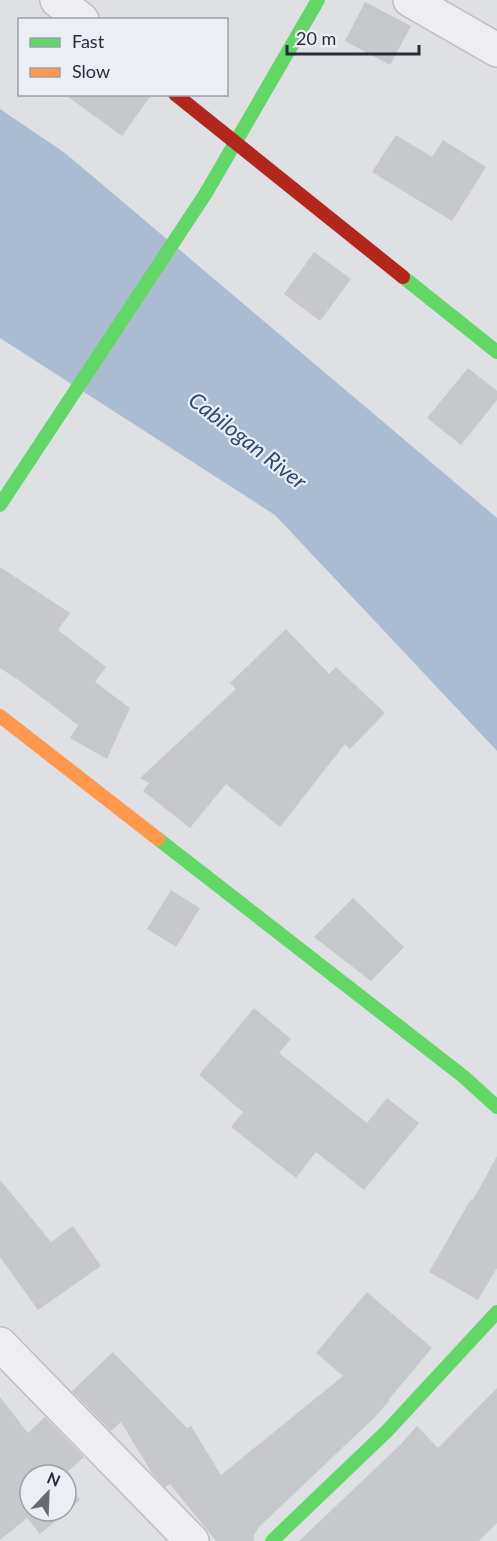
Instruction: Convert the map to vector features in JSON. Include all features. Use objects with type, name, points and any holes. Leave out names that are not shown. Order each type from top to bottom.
[{"type":"street","points":[[57,0],[79,18]]},
{"type":"street","points":[[0,505],[206,194],[318,0]]},
{"type":"street","points":[[410,0],[497,50]]},
{"type":"street","points":[[177,96],[497,352]]},
{"type":"street","points":[[0,716],[464,1077],[497,1107]]},
{"type":"street","points":[[272,1541],[387,1431],[497,1312]]},
{"type":"street","points":[[0,1344],[192,1541]]},
{"type":"water","name":"Cabilogan River","points":[[0,109],[65,153],[497,518],[497,751],[275,515],[0,338]]},
{"type":"building","points":[[365,2],[411,26],[390,65],[345,41]]},
{"type":"building","points":[[67,96],[151,96],[122,136]]},
{"type":"building","points":[[396,135],[432,157],[443,140],[486,167],[452,221],[372,172]]},
{"type":"building","points":[[314,252],[351,279],[320,321],[284,294]]},
{"type":"building","points":[[468,368],[497,391],[497,400],[461,445],[427,418]]},
{"type":"building","points":[[0,567],[70,613],[58,630],[106,667],[95,682],[130,708],[107,759],[70,738],[78,725],[0,668]]},
{"type":"building","points":[[286,629],[329,674],[336,667],[385,713],[350,749],[345,744],[280,827],[226,784],[190,828],[143,791],[149,783],[140,778],[236,689],[230,683]]},
{"type":"building","points":[[171,890],[200,908],[176,947],[147,929]]},
{"type":"building","points":[[353,898],[404,947],[371,981],[314,937]]},
{"type":"building","points":[[254,1008],[291,1039],[279,1053],[367,1123],[387,1098],[419,1123],[364,1190],[316,1152],[296,1178],[231,1127],[243,1112],[199,1075]]},
{"type":"building","points":[[497,1156],[497,1268],[478,1300],[429,1272]]},
{"type":"building","points":[[0,1180],[51,1242],[73,1226],[101,1266],[38,1310],[0,1257]]},
{"type":"building","points":[[367,1292],[432,1348],[374,1418],[259,1527],[254,1535],[254,1541],[216,1541],[170,1484],[165,1487],[152,1473],[121,1422],[111,1431],[72,1391],[113,1352],[187,1428],[191,1426],[221,1475],[343,1376],[316,1353]]},
{"type":"building","points":[[497,1388],[497,1523],[479,1541],[299,1541],[417,1426],[438,1448]]},
{"type":"building","points":[[0,1397],[28,1433],[45,1417],[84,1457],[77,1463],[18,1463],[18,1523],[21,1523],[0,1540]]},
{"type":"building","points":[[31,1523],[53,1523],[40,1534]]},
{"type":"traffic: fast","points":[[0,505],[206,193],[318,0]]},
{"type":"traffic: fast","points":[[403,277],[497,352]]},
{"type":"traffic: fast","points":[[158,839],[464,1077],[497,1107]]},
{"type":"traffic: fast","points":[[272,1541],[387,1431],[497,1312]]},
{"type":"traffic: slow","points":[[0,716],[158,839]]},
{"type":"traffic: jam","points":[[177,96],[403,277]]}]
